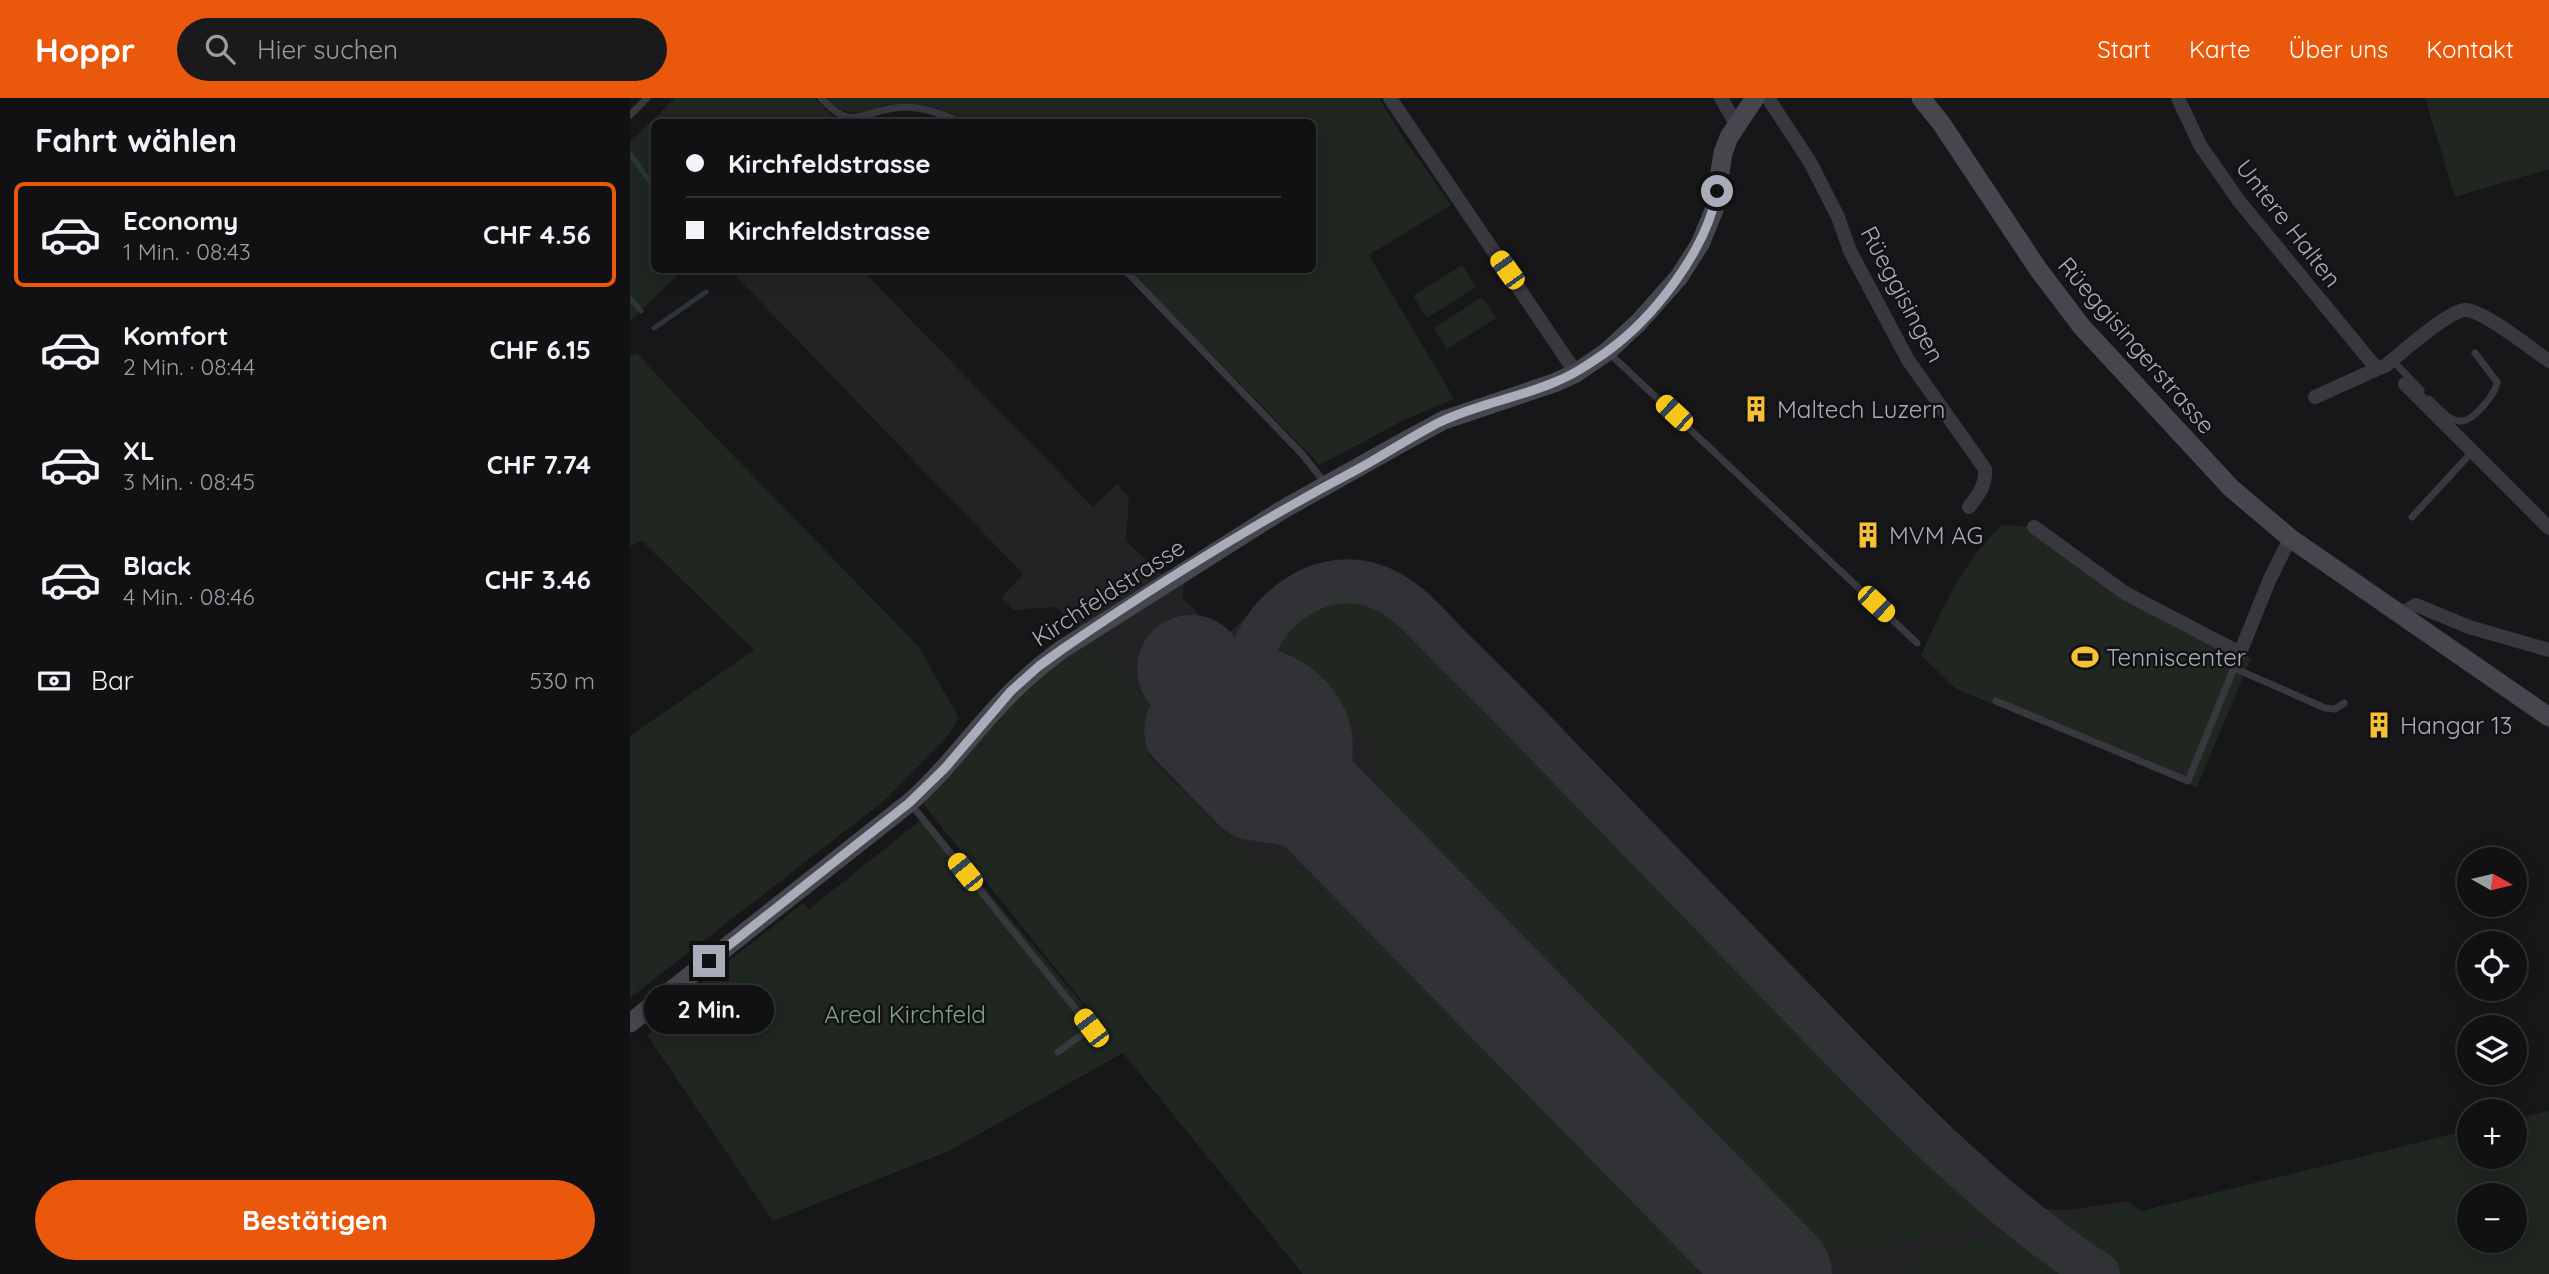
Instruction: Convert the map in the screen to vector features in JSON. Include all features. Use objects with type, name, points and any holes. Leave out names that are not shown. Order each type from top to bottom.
[{"type":"street","points":[[1390,98],[1576,373]]},
{"type":"street","points":[[1721,98],[1737,124]]},
{"type":"street","name":"Kirchfeldstrasse","points":[[630,1023],[909,803],[945,768],[1011,691],[1039,666],[1119,612],[1326,484],[1444,420],[1554,383],[1576,373],[1608,351],[1679,278],[1700,244],[1714,210],[1723,153],[1737,124],[1755,98]]},
{"type":"street","name":"Rüeggisingen","points":[[1768,98],[1810,162],[1838,217],[1850,251],[1908,360],[1985,469],[1986,479],[1982,491],[1969,507]]},
{"type":"street","name":"Rüeggisingerstrasse","points":[[1921,98],[2082,327],[2231,488],[2290,538],[2549,718]]},
{"type":"street","name":"Untere Halten","points":[[2178,98],[2200,145],[2239,201],[2377,369]]},
{"type":"street","points":[[2315,397],[2377,369],[2453,313],[2468,309],[2483,316],[2549,361]]},
{"type":"street","points":[[2405,384],[2549,528]]},
{"type":"street","points":[[2034,527],[2125,593],[2240,653],[2269,581],[2290,538]]},
{"type":"street","points":[[2400,614],[2416,605],[2469,628],[2549,650]]},
{"type":"lane","points":[[630,115],[647,98]]},
{"type":"lane","points":[[821,98],[840,116],[853,118],[895,108],[913,108],[940,112],[954,119]]},
{"type":"lane","points":[[1128,273],[1303,455],[1326,484]]},
{"type":"lane","points":[[1608,351],[1917,643]]},
{"type":"lane","points":[[2392,360],[2445,413],[2453,420],[2461,421],[2468,419],[2493,397],[2497,388],[2497,382],[2475,353]]},
{"type":"lane","points":[[2412,517],[2473,452]]},
{"type":"lane","points":[[1996,701],[2188,781],[2240,653]]},
{"type":"lane","points":[[2234,668],[2325,708],[2335,709],[2344,703]]},
{"type":"lane","points":[[909,803],[1091,1028],[1058,1052]]},
{"type":"shaded area","points":[[733,273],[865,273],[1093,507],[1117,484],[1129,497],[1126,541],[1163,576],[1184,580],[1183,598],[1222,639],[1280,585],[1317,567],[1352,561],[1402,579],[1424,598],[1437,617],[1925,1117],[2027,1208],[2069,1210],[2128,1201],[2136,1207],[2071,1216],[2090,1256],[2117,1274],[1696,1274],[1700,1267],[1315,871],[1251,860],[1149,755],[1152,705],[1056,607],[1014,610],[1001,598],[1023,574]]},
{"type":"green space","points":[[675,98],[814,98],[835,118],[834,119],[654,119]]},
{"type":"green space","points":[[826,98],[1379,98],[1400,133],[1451,205],[1369,255],[1454,399],[1404,420],[1320,465],[1132,273],[1316,273],[1316,119],[963,119],[924,105],[891,104],[857,113],[834,105]]},
{"type":"green space","points":[[2425,98],[2549,98],[2549,169],[2455,197]]},
{"type":"green space","points":[[651,121],[651,273],[680,273],[630,321],[630,142]]},
{"type":"green space","points":[[1462,265],[1476,287],[1427,318],[1413,296]]},
{"type":"green space","points":[[1482,297],[1496,318],[1447,349],[1434,328]]},
{"type":"green space","points":[[637,353],[918,646],[959,718],[945,739],[885,800],[630,998],[630,736],[754,650],[641,540],[630,547],[630,356]]},
{"type":"green space","name":"Tenniscenter","points":[[2002,525],[2034,527],[2125,593],[2251,658],[2197,787],[1956,689],[1921,655],[1946,602],[1965,570]]},
{"type":"green space","points":[[1347,595],[1366,597],[1394,609],[1931,1157],[2007,1222],[1836,1253],[1786,1216],[1382,802],[1372,739],[1282,648],[1291,627],[1306,611],[1325,601]]},
{"type":"green space","name":"Areal Kirchfeld","points":[[1089,641],[1152,705],[1149,756],[1251,860],[1315,871],[1700,1267],[1696,1274],[1303,1274],[1123,1053],[949,1151],[773,1221],[647,1035],[681,1010],[676,1002],[803,903],[809,909],[925,817],[1122,1051],[923,801],[1013,701],[1046,672]]},
{"type":"green space","points":[[2549,1111],[2549,1274],[2117,1274],[2057,1231],[2065,1219],[2071,1216],[2136,1207],[2141,1211],[2457,1133],[2457,1169],[2527,1169],[2527,1116]]},
{"type":"green space","points":[[2018,1231],[2076,1274],[1909,1274],[1926,1254],[1922,1250]]},
{"type":"waterway","points":[[630,154],[651,183]]},
{"type":"waterway","points":[[654,328],[706,292]]},
{"type":"waterway","points":[[630,298],[641,311]]},
{"type":"taxiway","points":[[1276,760],[1256,719],[1248,691],[1250,661],[1264,630],[1289,603],[1321,586],[1356,582],[1375,586],[1397,597],[1417,613],[1518,714],[1842,1049],[1946,1152],[2020,1217],[2098,1274]]},
{"type":"taxiway","points":[[1336,820],[1328,797],[1330,734],[1315,702],[1300,687],[1263,669],[1242,667],[1222,670],[1202,679],[1176,704],[1166,728],[1168,741],[1235,810],[1245,817],[1338,832],[1357,841]]},
{"type":"runway","points":[[1191,669],[1276,760],[1778,1274]]},
{"type":"place","name":"Maltech Luzern","points":[[1756,409]]},
{"type":"place","name":"MVM AG","points":[[1868,535]]},
{"type":"place","name":"Tenniscenter","points":[[2085,657]]},
{"type":"place","name":"Hangar 13","points":[[2379,725]]},
{"type":"route","points":[[709,961],[909,803],[945,768],[1011,691],[1064,648],[1282,510],[1405,440],[1444,420],[1554,383],[1576,373],[1608,351],[1679,278],[1700,244],[1714,210],[1717,191]]}]
